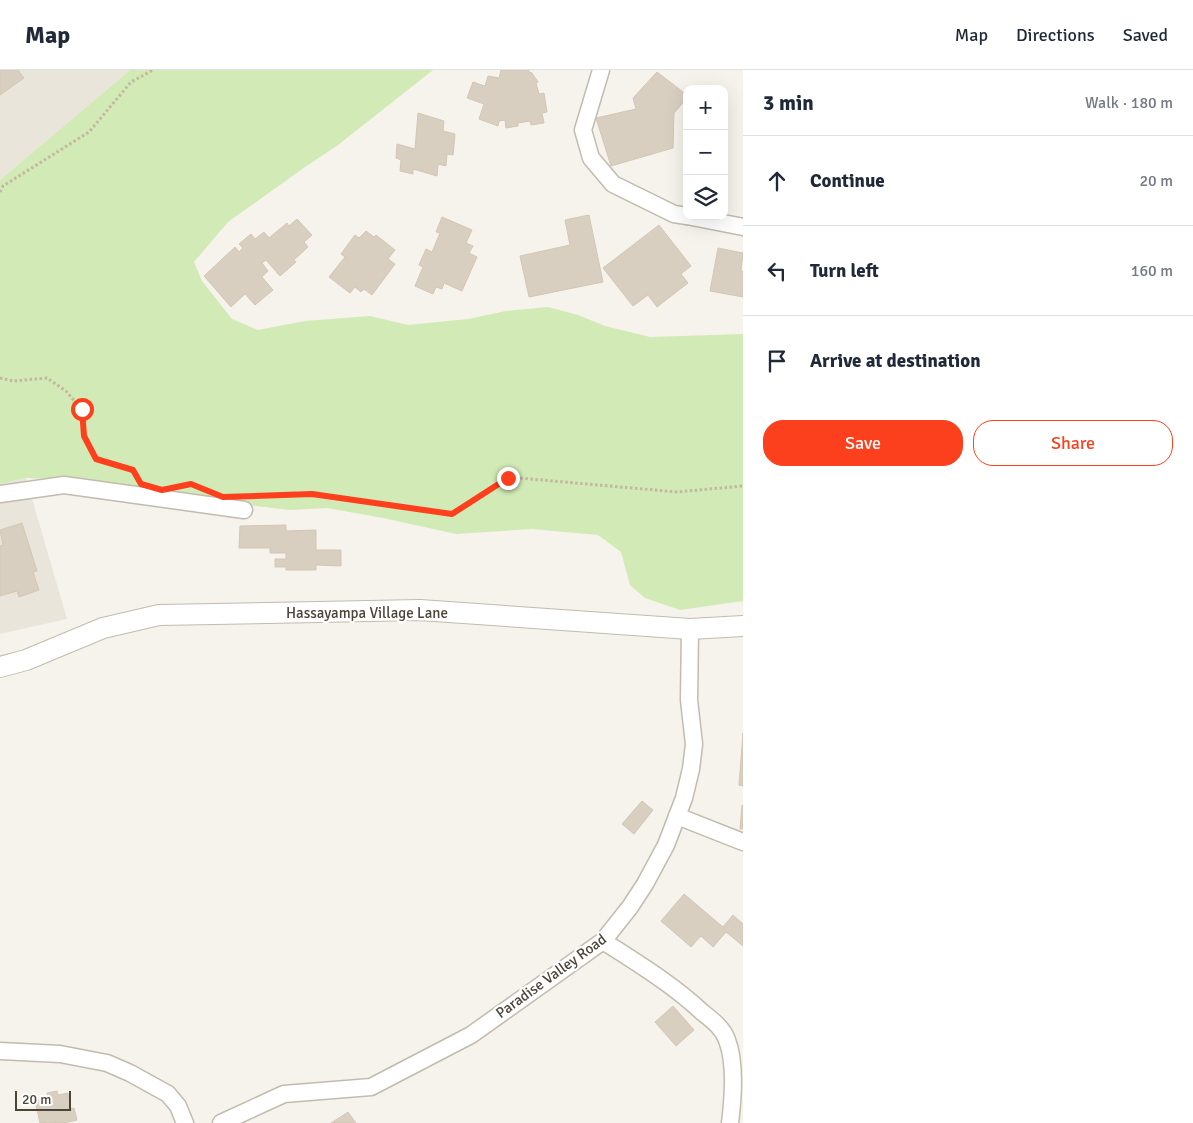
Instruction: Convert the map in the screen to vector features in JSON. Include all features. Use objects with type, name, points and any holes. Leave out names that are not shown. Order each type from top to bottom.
[{"type":"street","points":[[601,70],[583,130],[591,158],[613,184],[674,214],[683,215]]},
{"type":"street","points":[[707,220],[743,227]]},
{"type":"street","points":[[0,494],[64,485],[247,503]]},
{"type":"street","name":"Hassayampa Village Lane","points":[[0,667],[26,660],[102,628],[159,615],[420,610],[690,629],[743,626]]},
{"type":"street","name":"Paradise Valley Road","points":[[221,1123],[284,1094],[371,1087],[471,1035],[603,941],[646,884],[666,845],[684,798],[691,769],[694,744],[689,700],[690,629]]},
{"type":"street","points":[[677,816],[743,842]]},
{"type":"street","points":[[603,941],[678,990],[720,1028],[727,1038],[731,1053],[733,1080],[730,1123]]},
{"type":"street","points":[[0,1051],[60,1054],[107,1062],[168,1094],[178,1106],[185,1123]]},
{"type":"path","points":[[0,192],[3,186],[89,132],[131,82],[153,70]]},
{"type":"path","points":[[0,378],[13,381],[47,378],[66,391],[82,409],[84,436],[96,459],[133,470],[141,484]]},
{"type":"path","points":[[247,503],[312,494],[452,514],[508,478],[677,492],[743,486]]},
{"type":"shaded area","points":[[0,70],[130,70],[0,180]]},
{"type":"shaded area","points":[[26,478],[67,619],[0,634],[0,484]]},
{"type":"green space","points":[[130,70],[433,70],[338,145],[228,222],[194,262],[202,281],[232,319],[258,330],[305,321],[370,316],[408,325],[468,319],[506,311],[548,307],[578,315],[605,326],[650,337],[743,334],[743,601],[680,610],[645,598],[630,585],[621,552],[598,535],[532,529],[456,534],[327,508],[290,510],[197,499],[85,480],[26,478],[0,484],[0,180]]},
{"type":"building","points":[[0,70],[18,70],[24,78],[0,95]]},
{"type":"building","points":[[501,70],[529,70],[532,73],[538,82],[536,83],[539,94],[544,93],[547,112],[542,113],[544,123],[531,125],[530,121],[506,128],[505,120],[499,121],[498,126],[479,119],[484,104],[467,98],[473,82],[485,86],[488,76],[499,78]]},
{"type":"building","points":[[657,72],[683,92],[683,103],[674,113],[673,148],[611,166],[596,118],[636,109],[633,98]]},
{"type":"building","points":[[418,113],[444,121],[443,131],[455,134],[453,155],[447,154],[446,166],[438,164],[437,176],[413,169],[413,174],[400,171],[401,160],[396,158],[397,144],[415,149]]},
{"type":"building","points":[[589,215],[603,282],[529,297],[520,256],[570,245],[565,220]]},
{"type":"building","points":[[442,217],[472,230],[466,243],[473,246],[469,253],[477,257],[462,291],[444,283],[442,289],[436,287],[433,294],[415,286],[423,267],[419,265],[426,249],[432,252],[440,233],[436,232]]},
{"type":"building","points":[[297,219],[312,235],[304,242],[308,247],[294,260],[296,262],[280,276],[266,260],[262,263],[268,271],[262,277],[273,290],[255,305],[245,294],[231,307],[204,276],[235,247],[239,252],[243,248],[239,244],[251,234],[255,239],[264,232],[269,238],[287,223],[289,226]]},
{"type":"building","points":[[659,225],[691,266],[681,274],[688,283],[657,307],[648,295],[633,306],[603,268]]},
{"type":"building","points":[[366,231],[374,237],[376,235],[395,250],[388,259],[395,264],[372,295],[364,289],[361,292],[355,287],[350,293],[329,277],[345,257],[341,254],[355,235],[359,238]]},
{"type":"building","points":[[718,248],[743,253],[741,271],[743,271],[743,297],[710,291]]},
{"type":"building","points":[[22,523],[37,571],[33,572],[39,590],[19,597],[17,591],[0,596],[0,546],[3,545],[0,530]]},
{"type":"building","points":[[286,525],[286,531],[316,530],[316,550],[341,550],[341,566],[316,565],[316,570],[286,570],[286,567],[275,567],[275,559],[286,559],[286,553],[270,553],[270,548],[239,548],[240,526]]},
{"type":"building","points":[[743,733],[743,786],[739,785]]},
{"type":"building","points":[[642,801],[653,810],[634,834],[622,824]]},
{"type":"building","points":[[742,805],[743,829],[740,829]]},
{"type":"building","points":[[684,894],[723,927],[733,915],[743,924],[743,946],[726,932],[713,947],[701,936],[691,947],[661,921]]},
{"type":"building","points":[[673,1006],[694,1030],[676,1046],[655,1022]]},
{"type":"building","points":[[57,1091],[58,1095],[68,1093],[71,1109],[74,1108],[77,1120],[64,1123],[40,1123],[35,1101],[48,1098],[47,1093]]},
{"type":"building","points":[[348,1112],[356,1123],[331,1123]]},
{"type":"route","points":[[82,409],[84,436],[96,459],[112,462],[133,470],[141,484],[162,490],[191,484],[223,497],[243,498],[265,495],[312,494],[452,514],[508,478]]}]
